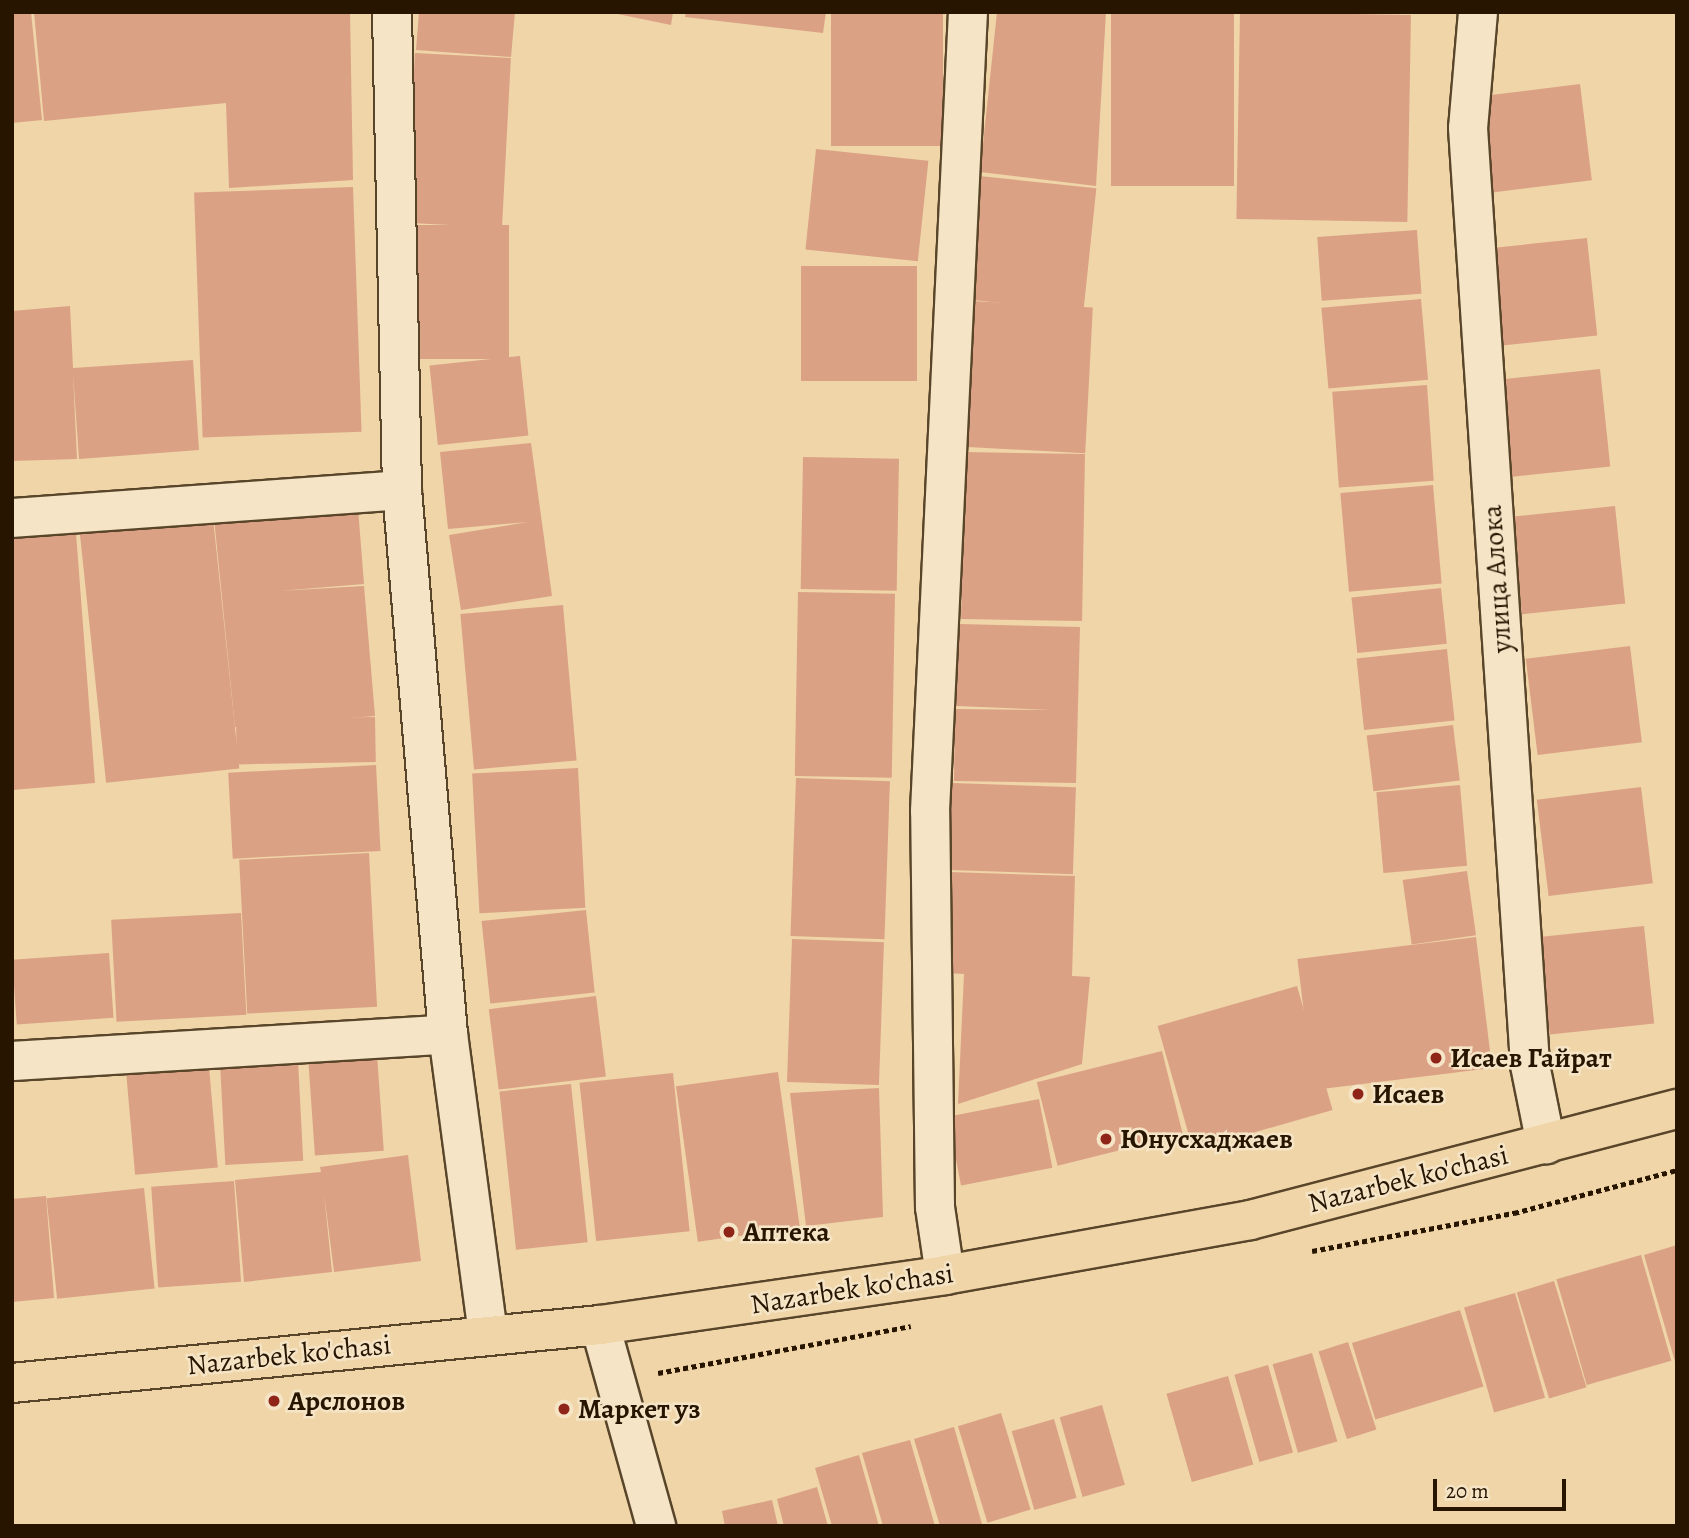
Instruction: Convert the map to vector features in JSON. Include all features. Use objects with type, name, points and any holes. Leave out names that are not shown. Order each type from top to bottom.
[{"type":"main road","name":"Nazarbek ko'chasi","points":[[12,1383],[600,1325],[945,1275],[1250,1220],[1677,1109]]},
{"type":"street","points":[[392,12],[402,490],[448,1034],[488,1335]]},
{"type":"street","points":[[945,1275],[935,1208],[930,811],[968,12]]},
{"type":"street","name":"улица Алока","points":[[1478,12],[1468,128],[1530,1065],[1546,1144]]},
{"type":"street","points":[[12,518],[402,490]]},
{"type":"street","points":[[12,1061],[448,1034]]},
{"type":"street","points":[[600,1325],[656,1526]]},
{"type":"building","points":[[12,12],[31,12],[42,120],[12,123]]},
{"type":"building","points":[[34,12],[350,12],[353,180],[229,188],[226,103],[44,121]]},
{"type":"building","points":[[419,12],[515,12],[511,57],[416,50]]},
{"type":"building","points":[[608,12],[673,12],[671,25]]},
{"type":"building","points":[[686,12],[826,12],[823,33],[685,17]]},
{"type":"building","points":[[831,12],[943,12],[943,146],[831,146]]},
{"type":"building","points":[[997,12],[1106,12],[1096,186],[980,172]]},
{"type":"building","points":[[1111,12],[1234,12],[1234,186],[1111,186]]},
{"type":"building","points":[[1240,12],[1411,15],[1407,222],[1236,219]]},
{"type":"building","points":[[415,53],[511,58],[502,228],[406,223]]},
{"type":"building","points":[[1580,84],[1592,180],[1489,193],[1477,97]]},
{"type":"building","points":[[816,149],[928,161],[918,261],[805,249]]},
{"type":"building","points":[[979,176],[1096,188],[1083,312],[966,299]]},
{"type":"building","points":[[353,187],[362,432],[203,437],[194,193]]},
{"type":"building","points":[[417,225],[509,225],[509,359],[417,359]]},
{"type":"building","points":[[1417,230],[1421,294],[1322,301],[1317,237]]},
{"type":"building","points":[[1587,238],[1597,335],[1493,346],[1483,249]]},
{"type":"building","points":[[801,266],[917,266],[917,381],[801,381]]},
{"type":"building","points":[[1421,299],[1428,380],[1328,388],[1321,308]]},
{"type":"building","points":[[971,301],[1093,307],[1085,453],[963,447]]},
{"type":"building","points":[[70,306],[73,368],[193,360],[199,450],[79,459],[73,373],[77,459],[12,461],[12,311]]},
{"type":"building","points":[[520,356],[528,436],[438,445],[429,366]]},
{"type":"building","points":[[1600,369],[1610,466],[1506,477],[1496,380]]},
{"type":"building","points":[[1427,385],[1434,481],[1339,487],[1332,392]]},
{"type":"building","points":[[531,443],[552,596],[461,610],[449,535],[528,522],[448,529],[440,452]]},
{"type":"building","points":[[964,452],[1085,454],[1082,621],[961,619]]},
{"type":"building","points":[[803,457],[899,459],[897,591],[801,589]]},
{"type":"building","points":[[1433,485],[1442,584],[1349,592],[1340,493]]},
{"type":"building","points":[[1615,506],[1625,603],[1522,614],[1512,517]]},
{"type":"building","points":[[358,508],[364,584],[279,591],[364,586],[375,716],[235,727],[214,518]]},
{"type":"building","points":[[213,518],[239,769],[106,783],[80,532]]},
{"type":"building","points":[[76,533],[95,783],[12,790],[12,537]]},
{"type":"building","points":[[1441,588],[1447,644],[1357,653],[1351,597]]},
{"type":"building","points":[[798,592],[895,594],[892,778],[795,776]]},
{"type":"building","points":[[563,605],[577,760],[474,769],[460,614]]},
{"type":"building","points":[[959,624],[1080,627],[1076,783],[954,781],[955,709],[1052,710],[956,706]]},
{"type":"building","points":[[1630,646],[1642,742],[1538,755],[1526,659]]},
{"type":"building","points":[[1447,649],[1455,721],[1364,730],[1356,659]]},
{"type":"building","points":[[375,717],[376,762],[237,764],[236,719]]},
{"type":"building","points":[[1453,725],[1460,781],[1373,791],[1367,736]]},
{"type":"building","points":[[376,765],[381,851],[233,859],[228,773]]},
{"type":"building","points":[[578,768],[585,908],[479,913],[472,774]]},
{"type":"building","points":[[796,778],[890,781],[884,939],[790,936]]},
{"type":"building","points":[[952,783],[1076,787],[1073,874],[949,870]]},
{"type":"building","points":[[1460,785],[1467,866],[1383,873],[1376,792]]},
{"type":"building","points":[[1641,787],[1653,883],[1549,896],[1537,800]]},
{"type":"building","points":[[369,853],[377,1007],[247,1014],[239,860]]},
{"type":"building","points":[[1467,871],[1476,935],[1412,944],[1403,880]]},
{"type":"building","points":[[949,872],[1075,876],[1072,976],[1090,977],[1082,1064],[958,1104],[964,974],[945,973]]},
{"type":"building","points":[[586,910],[595,993],[490,1004],[482,921]]},
{"type":"building","points":[[241,913],[246,1015],[117,1022],[111,920]]},
{"type":"building","points":[[1644,926],[1654,1023],[1550,1034],[1540,937]]},
{"type":"building","points":[[1476,937],[1492,1068],[1313,1090],[1297,959]]},
{"type":"building","points":[[792,939],[884,942],[879,1085],[787,1082]]},
{"type":"building","points":[[109,953],[114,1018],[17,1025],[12,960]]},
{"type":"building","points":[[1297,986],[1333,1110],[1193,1150],[1158,1026]]},
{"type":"building","points":[[596,996],[606,1076],[499,1090],[489,1009]]},
{"type":"building","points":[[1162,1051],[1183,1134],[1058,1166],[1037,1082]]},
{"type":"building","points":[[377,1054],[384,1151],[315,1156],[308,1059]]},
{"type":"building","points":[[298,1061],[303,1161],[225,1165],[220,1065]]},
{"type":"building","points":[[209,1067],[218,1168],[135,1175],[126,1074]]},
{"type":"building","points":[[778,1072],[800,1227],[698,1242],[676,1086]]},
{"type":"building","points":[[673,1073],[690,1231],[596,1241],[580,1083]]},
{"type":"building","points":[[571,1084],[588,1242],[516,1250],[499,1092]]},
{"type":"building","points":[[879,1088],[883,1217],[806,1226],[790,1093]]},
{"type":"building","points":[[1039,1099],[1052,1168],[961,1185],[948,1117]]},
{"type":"building","points":[[408,1155],[421,1261],[334,1272],[324,1193],[332,1272],[244,1282],[235,1180],[321,1172],[320,1167]]},
{"type":"building","points":[[234,1181],[241,1282],[158,1288],[151,1187]]},
{"type":"building","points":[[144,1188],[155,1288],[57,1299],[47,1198]]},
{"type":"building","points":[[46,1196],[54,1298],[12,1302],[12,1199]]},
{"type":"building","points":[[1677,1245],[1677,1364],[1676,1365],[1644,1255]]},
{"type":"building","points":[[1641,1255],[1671,1361],[1587,1385],[1556,1279]]},
{"type":"building","points":[[1554,1281],[1586,1387],[1549,1399],[1517,1292]]},
{"type":"building","points":[[1515,1293],[1545,1398],[1494,1412],[1464,1308]]},
{"type":"building","points":[[1460,1310],[1483,1387],[1375,1420],[1352,1343]]},
{"type":"building","points":[[1348,1342],[1376,1429],[1347,1439],[1319,1352]]},
{"type":"building","points":[[1312,1353],[1337,1441],[1298,1453],[1273,1364]]},
{"type":"building","points":[[1268,1365],[1293,1452],[1259,1462],[1234,1375]]},
{"type":"building","points":[[1228,1376],[1253,1464],[1192,1482],[1166,1394]]},
{"type":"building","points":[[1102,1405],[1125,1485],[1083,1497],[1060,1417]]},
{"type":"building","points":[[1001,1413],[1031,1510],[987,1523],[958,1426]]},
{"type":"building","points":[[1054,1419],[1077,1498],[1034,1510],[1012,1431]]},
{"type":"building","points":[[954,1427],[982,1524],[976,1526],[940,1526],[914,1439]]},
{"type":"building","points":[[910,1440],[935,1526],[883,1526],[862,1453]]},
{"type":"building","points":[[859,1455],[879,1526],[832,1526],[815,1468]]},
{"type":"building","points":[[817,1487],[828,1526],[784,1526],[777,1499]]},
{"type":"building","points":[[772,1500],[778,1526],[725,1526],[722,1511]]},
{"type":"place","name":"Исаев Гайрат","points":[[1436,1058]]},
{"type":"place","name":"Исаев","points":[[1358,1094]]},
{"type":"place","name":"Юнусхаджаев","points":[[1106,1139]]},
{"type":"place","name":"Аптека","points":[[729,1232]]},
{"type":"place","name":"Арслонов","points":[[274,1401]]},
{"type":"place","name":"Маркет уз","points":[[564,1409]]}]
